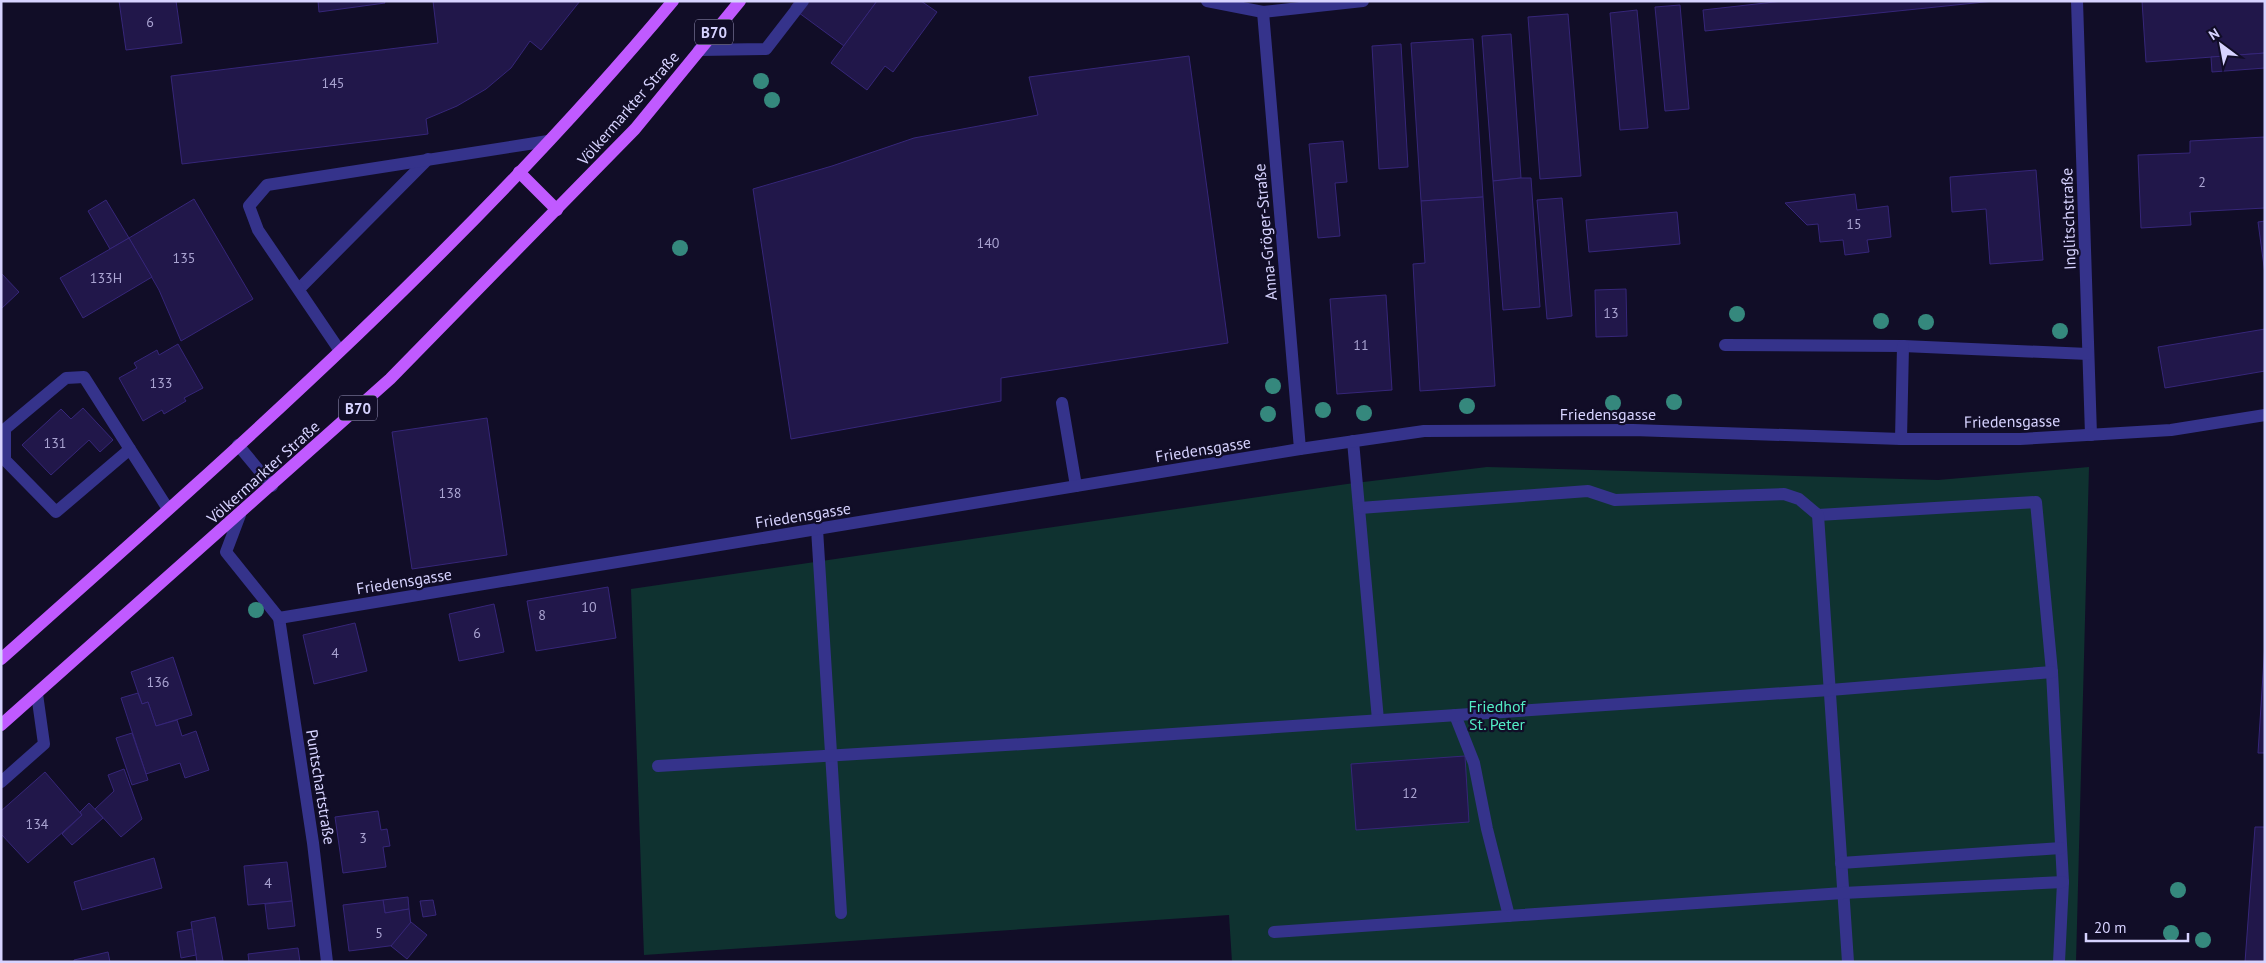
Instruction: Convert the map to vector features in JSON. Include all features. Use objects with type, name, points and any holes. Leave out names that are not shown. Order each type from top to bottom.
[{"type":"main road","points":[[1,659],[340,351],[519,172],[637,44],[673,1]]},
{"type":"main road","name":"Völkermarkter Straße","points":[[1,725],[240,515],[390,379],[635,129],[740,1]]},
{"type":"main road","points":[[519,172],[557,210]]},
{"type":"street","points":[[700,50],[766,49],[803,1]]},
{"type":"street","points":[[1207,1],[1263,12],[1364,1]]},
{"type":"street","name":"Inglitschstraße","points":[[2078,1],[2091,436]]},
{"type":"street","name":"Anna-Gröger-Straße","points":[[1263,12],[1300,449]]},
{"type":"street","points":[[340,351],[258,230],[249,206],[267,186],[548,141]]},
{"type":"street","points":[[298,289],[428,160]]},
{"type":"street","points":[[1724,344],[1903,346],[2088,354]]},
{"type":"street","points":[[1901,439],[1903,346]]},
{"type":"street","points":[[130,449],[56,512],[3,461],[6,429],[66,378],[84,377],[130,449],[168,509]]},
{"type":"street","points":[[1062,403],[1076,486]]},
{"type":"street","name":"Friedensgasse","points":[[279,618],[1300,449],[1424,431],[1634,430],[1901,439],[2020,439],[2171,430],[2265,415]]},
{"type":"street","points":[[1353,441],[1378,720]]},
{"type":"street","points":[[238,445],[272,486]]},
{"type":"street","points":[[1360,508],[1588,492],[1616,500],[1784,494],[1799,499],[1818,515],[2036,502],[2052,672],[2062,848],[2063,882],[2059,962]]},
{"type":"street","points":[[240,515],[226,552],[279,618]]},
{"type":"street","points":[[1818,515],[1848,962]]},
{"type":"street","points":[[817,529],[841,913]]},
{"type":"street","name":"Puntschartstraße","points":[[279,618],[313,844],[327,962]]},
{"type":"street","points":[[658,766],[1830,690],[2052,672]]},
{"type":"street","points":[[1,782],[44,744],[38,694]]},
{"type":"street","points":[[1455,715],[1474,763],[1509,916]]},
{"type":"street","points":[[1841,863],[2062,848]]},
{"type":"street","points":[[1274,932],[1843,893],[2063,882]]},
{"type":"green space","name":"Friedhof St. Peter","points":[[1487,467],[1938,480],[2089,467],[2076,962],[1232,962],[1229,915],[644,955],[631,589],[1347,484]]},
{"type":"building","points":[[119,1],[176,1],[182,43],[126,50]]},
{"type":"building","points":[[318,1],[384,1],[385,3],[319,12]]},
{"type":"building","points":[[433,1],[580,1],[541,50],[530,41],[511,68],[486,89],[457,106],[426,119],[428,134],[182,164],[171,76],[438,43]]},
{"type":"building","points":[[795,1],[877,1],[844,46],[791,7]]},
{"type":"building","points":[[877,1],[921,1],[937,12],[893,72],[885,66],[867,90],[831,63]]},
{"type":"building","points":[[1783,1],[1994,1],[1705,31],[1703,10]]},
{"type":"building","points":[[2142,1],[2265,1],[2265,53],[2146,62]]},
{"type":"building","points":[[1680,5],[1689,109],[1665,111],[1655,7]]},
{"type":"building","points":[[1637,10],[1648,128],[1620,130],[1610,13]]},
{"type":"building","points":[[1568,14],[1581,176],[1540,179],[1528,17]]},
{"type":"building","points":[[1511,34],[1521,178],[1493,181],[1482,36]]},
{"type":"building","points":[[1473,39],[1483,197],[1421,201],[1411,43]]},
{"type":"building","points":[[1401,44],[1408,167],[1379,169],[1372,46]]},
{"type":"building","points":[[2265,53],[2265,68],[2212,72],[2211,57]]},
{"type":"building","points":[[1189,56],[1228,343],[1001,378],[1001,401],[791,439],[753,189],[832,166],[914,138],[1038,115],[1029,77]]},
{"type":"building","points":[[2265,137],[2265,208],[2190,212],[2191,225],[2141,228],[2138,155],[2190,153],[2190,141]]},
{"type":"building","points":[[1343,141],[1347,182],[1335,183],[1340,236],[1318,238],[1309,144]]},
{"type":"building","points":[[2036,170],[2043,260],[1990,264],[1986,209],[1952,212],[1950,177]]},
{"type":"building","points":[[1531,178],[1540,307],[1503,310],[1493,181]]},
{"type":"building","points":[[1855,194],[1857,210],[1888,206],[1891,237],[1867,240],[1869,252],[1845,255],[1843,240],[1820,242],[1818,224],[1807,225],[1785,203]]},
{"type":"building","points":[[1483,197],[1495,386],[1420,391],[1413,264],[1425,263],[1421,201]]},
{"type":"building","points":[[1562,198],[1572,316],[1547,319],[1537,200]]},
{"type":"building","points":[[194,199],[253,299],[181,341],[159,290],[129,238]]},
{"type":"building","points":[[106,200],[129,238],[110,249],[88,211]]},
{"type":"building","points":[[1677,212],[1680,244],[1589,252],[1586,220]]},
{"type":"building","points":[[2265,221],[2265,274],[2258,222]]},
{"type":"building","points":[[129,238],[152,277],[83,318],[60,278]]},
{"type":"building","points":[[1,273],[19,292],[1,309]]},
{"type":"building","points":[[1626,289],[1627,336],[1596,337],[1595,290]]},
{"type":"building","points":[[1386,295],[1392,390],[1337,394],[1330,299]]},
{"type":"building","points":[[2265,329],[2265,371],[2165,388],[2158,347]]},
{"type":"building","points":[[178,344],[203,388],[184,398],[186,401],[164,414],[162,410],[143,421],[119,378],[137,368],[134,363],[157,350],[159,355]]},
{"type":"building","points":[[83,408],[113,440],[100,452],[89,440],[51,475],[22,445],[61,409],[71,419]]},
{"type":"building","points":[[487,418],[507,555],[412,569],[392,432]]},
{"type":"building","points":[[608,587],[616,638],[536,651],[527,601]]},
{"type":"building","points":[[494,604],[504,652],[459,661],[449,614]]},
{"type":"building","points":[[355,623],[367,671],[314,684],[303,635]]},
{"type":"building","points":[[2265,643],[2265,753],[2258,753]]},
{"type":"building","points":[[173,657],[192,715],[156,726],[148,702],[142,704],[131,672]]},
{"type":"building","points":[[138,693],[142,704],[148,702],[156,726],[177,720],[182,736],[196,731],[209,770],[185,778],[180,763],[146,774],[121,698]]},
{"type":"building","points":[[132,733],[148,780],[132,785],[116,738]]},
{"type":"building","points":[[1465,756],[1469,822],[1356,830],[1351,764]]},
{"type":"building","points":[[124,769],[142,819],[121,837],[95,809],[114,791],[108,775]]},
{"type":"building","points":[[45,772],[82,815],[28,863],[1,834],[1,811]]},
{"type":"building","points":[[89,803],[103,818],[72,845],[62,834],[82,815],[80,812]]},
{"type":"building","points":[[378,811],[381,830],[387,829],[390,846],[383,847],[386,867],[343,873],[335,817]]},
{"type":"building","points":[[2255,827],[2265,827],[2265,962],[2245,962]]},
{"type":"building","points":[[154,858],[162,888],[82,910],[74,882]]},
{"type":"building","points":[[287,862],[292,901],[248,905],[244,866]]},
{"type":"building","points":[[408,897],[409,909],[385,913],[383,900]]},
{"type":"building","points":[[383,900],[385,913],[409,909],[413,943],[349,951],[343,905]]},
{"type":"building","points":[[433,900],[436,915],[423,917],[420,901]]},
{"type":"building","points":[[292,901],[295,926],[268,929],[265,904]]},
{"type":"building","points":[[215,917],[223,961],[197,962],[191,922]]},
{"type":"building","points":[[411,922],[427,935],[407,959],[391,946]]},
{"type":"building","points":[[192,929],[196,955],[181,958],[177,932]]},
{"type":"building","points":[[298,948],[300,962],[249,962],[248,954]]},
{"type":"building","points":[[108,952],[110,962],[74,962],[74,960]]}]
